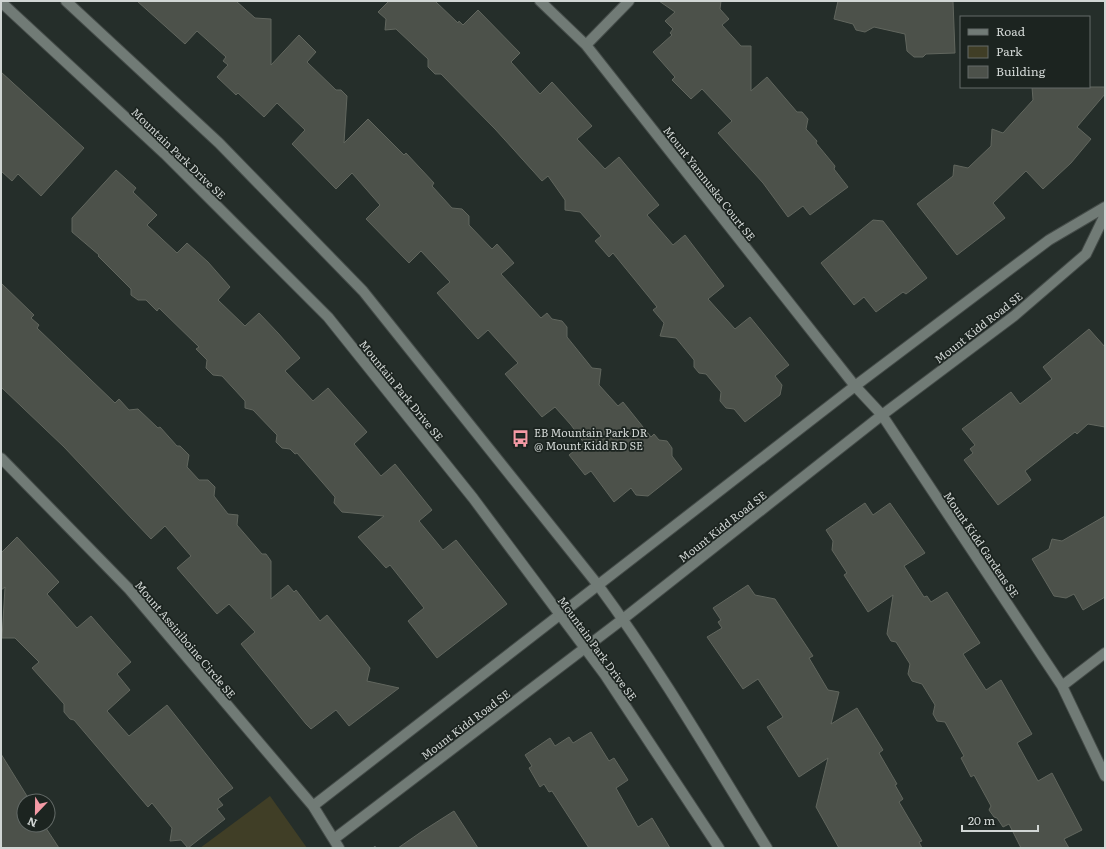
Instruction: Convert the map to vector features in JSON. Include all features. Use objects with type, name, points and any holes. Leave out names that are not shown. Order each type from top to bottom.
[{"type":"street","points":[[66,1],[219,143],[363,291],[598,585],[623,619],[663,680],[766,848]]},
{"type":"street","name":"Mount Yamnuska Court SE","points":[[540,1],[586,45],[855,386],[882,415]]},
{"type":"street","points":[[586,45],[629,1]]},
{"type":"street","name":"Mountain Park Drive SE","points":[[1,2],[165,154],[328,317],[473,498],[584,649],[605,675],[719,848]]},
{"type":"street","points":[[313,806],[855,386],[1049,240],[1105,207]]},
{"type":"street","name":"Mount Kidd Road SE","points":[[334,839],[623,619],[882,415],[1014,316],[1086,254],[1105,215]]},
{"type":"street","name":"Mount Kidd Gardens SE","points":[[882,415],[1062,686],[1105,776]]},
{"type":"street","name":"Mount Assiniboine Circle SE","points":[[1,458],[128,589],[313,806],[339,848]]},
{"type":"street","points":[[1062,686],[1105,653]]},
{"type":"path","points":[[374,848],[378,846]]},
{"type":"green space","points":[[270,796],[307,848],[200,848]]},
{"type":"building","points":[[137,1],[236,1],[255,18],[271,19],[271,65],[299,35],[316,52],[307,62],[336,90],[341,90],[347,96],[344,143],[368,119],[404,155],[406,153],[434,183],[432,186],[452,208],[462,209],[469,216],[469,225],[492,249],[497,244],[514,263],[501,274],[541,318],[547,313],[552,319],[562,321],[567,327],[567,337],[592,368],[601,369],[599,385],[618,406],[623,402],[651,437],[654,434],[659,440],[667,441],[672,448],[672,456],[682,469],[648,496],[636,495],[631,488],[614,502],[591,471],[585,475],[569,455],[584,443],[571,425],[555,407],[542,417],[505,374],[518,363],[488,330],[478,339],[437,293],[450,282],[421,251],[409,263],[366,219],[380,205],[352,173],[336,189],[292,144],[305,130],[277,103],[264,117],[238,93],[236,95],[217,77],[228,65],[223,61],[226,57],[197,31],[185,44]]},
{"type":"building","points":[[389,1],[435,1],[458,23],[459,21],[463,25],[478,10],[520,53],[511,62],[540,94],[552,82],[592,126],[577,139],[605,169],[619,157],[659,205],[647,215],[673,245],[685,235],[724,286],[708,299],[735,329],[750,317],[789,365],[775,376],[782,385],[780,395],[745,422],[734,409],[726,408],[720,401],[721,392],[706,374],[699,373],[694,367],[694,360],[676,338],[660,336],[664,323],[653,310],[657,307],[613,253],[609,257],[595,241],[601,236],[580,212],[565,210],[565,200],[548,176],[542,181],[495,129],[441,74],[435,74],[428,67],[428,59],[396,29],[385,30],[386,19],[378,12]]},
{"type":"building","points":[[659,1],[721,1],[720,9],[729,19],[722,25],[741,46],[751,46],[751,91],[767,77],[797,112],[802,112],[808,119],[806,129],[817,141],[816,143],[835,166],[834,169],[848,187],[810,215],[803,206],[788,217],[763,183],[718,133],[732,121],[702,89],[691,99],[672,80],[675,77],[653,52],[672,35],[670,33],[673,29],[665,21],[675,12]]},
{"type":"building","points":[[838,1],[953,1],[955,53],[926,54],[923,57],[914,57],[907,51],[905,34],[874,27],[865,32],[856,30],[853,24],[834,19]]},
{"type":"building","points":[[1,72],[84,148],[41,196],[18,174],[12,181],[1,171]]},
{"type":"building","points":[[1105,87],[1105,94],[1077,127],[1091,139],[1071,163],[1043,189],[1026,171],[993,203],[1005,218],[957,255],[917,204],[953,176],[954,165],[968,168],[991,146],[992,129],[1003,133],[1033,100],[1032,88]]},
{"type":"building","points":[[116,170],[136,188],[133,192],[157,215],[147,225],[177,253],[187,243],[208,262],[230,287],[218,300],[245,326],[259,313],[278,333],[300,358],[285,371],[313,401],[328,388],[367,432],[354,444],[381,476],[395,464],[432,510],[419,521],[443,550],[456,540],[507,604],[437,658],[408,621],[424,608],[390,565],[386,568],[358,537],[384,516],[342,512],[334,503],[335,497],[297,453],[295,454],[290,449],[282,448],[276,442],[277,435],[253,410],[245,408],[245,401],[222,376],[213,375],[206,368],[207,360],[196,349],[199,347],[159,308],[157,311],[146,300],[138,300],[131,295],[131,289],[98,256],[99,255],[72,232],[72,218]]},
{"type":"building","points":[[873,220],[883,221],[927,278],[906,294],[903,292],[876,312],[864,297],[854,305],[821,263]]},
{"type":"building","points":[[1,283],[34,315],[31,318],[39,325],[37,328],[115,403],[119,399],[129,410],[138,409],[158,428],[160,427],[177,446],[180,446],[189,455],[187,467],[199,480],[208,480],[215,487],[214,496],[228,514],[238,515],[237,525],[262,554],[266,554],[271,561],[271,599],[288,585],[294,592],[296,590],[320,621],[327,615],[363,659],[370,668],[367,681],[399,688],[349,726],[336,710],[311,729],[306,724],[241,644],[255,632],[229,604],[217,614],[177,568],[191,556],[165,526],[151,539],[64,447],[1,387]]},
{"type":"building","points":[[1089,329],[1105,347],[1105,427],[1088,424],[1077,434],[1075,432],[1025,471],[1031,480],[998,505],[964,460],[973,453],[970,449],[975,445],[962,429],[1011,392],[1020,404],[1052,379],[1043,367]]},
{"type":"building","points":[[865,503],[873,515],[890,503],[925,553],[904,566],[924,597],[927,596],[931,602],[947,592],[980,643],[963,654],[986,690],[1001,680],[1032,734],[1017,743],[1038,781],[1052,773],[1082,830],[1064,839],[1069,848],[1021,848],[1009,824],[1003,827],[997,818],[994,817],[989,810],[991,806],[974,775],[971,777],[961,758],[964,756],[945,722],[937,721],[933,714],[935,705],[922,684],[912,681],[908,674],[910,664],[896,642],[891,641],[887,634],[893,595],[868,612],[844,575],[847,573],[832,550],[833,541],[826,530]]},
{"type":"building","points":[[1105,516],[1105,597],[1083,610],[1074,594],[1066,598],[1054,596],[1032,559],[1049,549],[1052,539],[1062,541]]},
{"type":"building","points":[[17,537],[59,582],[47,594],[77,628],[91,616],[131,662],[117,674],[130,690],[107,711],[129,736],[167,705],[233,788],[218,799],[223,805],[217,809],[225,819],[188,848],[181,840],[170,841],[172,828],[152,803],[148,807],[74,720],[70,719],[64,712],[64,704],[32,668],[39,662],[15,638],[2,638],[5,587],[1,590],[1,553]]},
{"type":"building","points":[[748,585],[755,595],[775,599],[813,656],[809,658],[828,690],[839,692],[831,724],[857,708],[883,750],[879,753],[897,784],[895,785],[903,799],[899,802],[922,841],[919,842],[922,848],[839,848],[816,807],[828,758],[799,777],[767,727],[783,717],[758,679],[743,689],[707,637],[722,628],[718,622],[721,620],[713,608]]},
{"type":"building","points":[[591,732],[609,761],[614,758],[628,780],[616,788],[638,827],[652,818],[670,848],[589,848],[552,791],[549,792],[544,784],[540,787],[529,768],[532,766],[525,755],[550,738],[555,746],[569,737],[573,743]]},
{"type":"building","points":[[1,754],[25,793],[16,793],[16,833],[49,833],[59,848],[1,848]]},
{"type":"building","points":[[454,811],[478,848],[398,848],[421,832]]},
{"type":"place","name":"EB Mountain Park DR @ Mount Kidd RD SE","points":[[521,438]]}]
